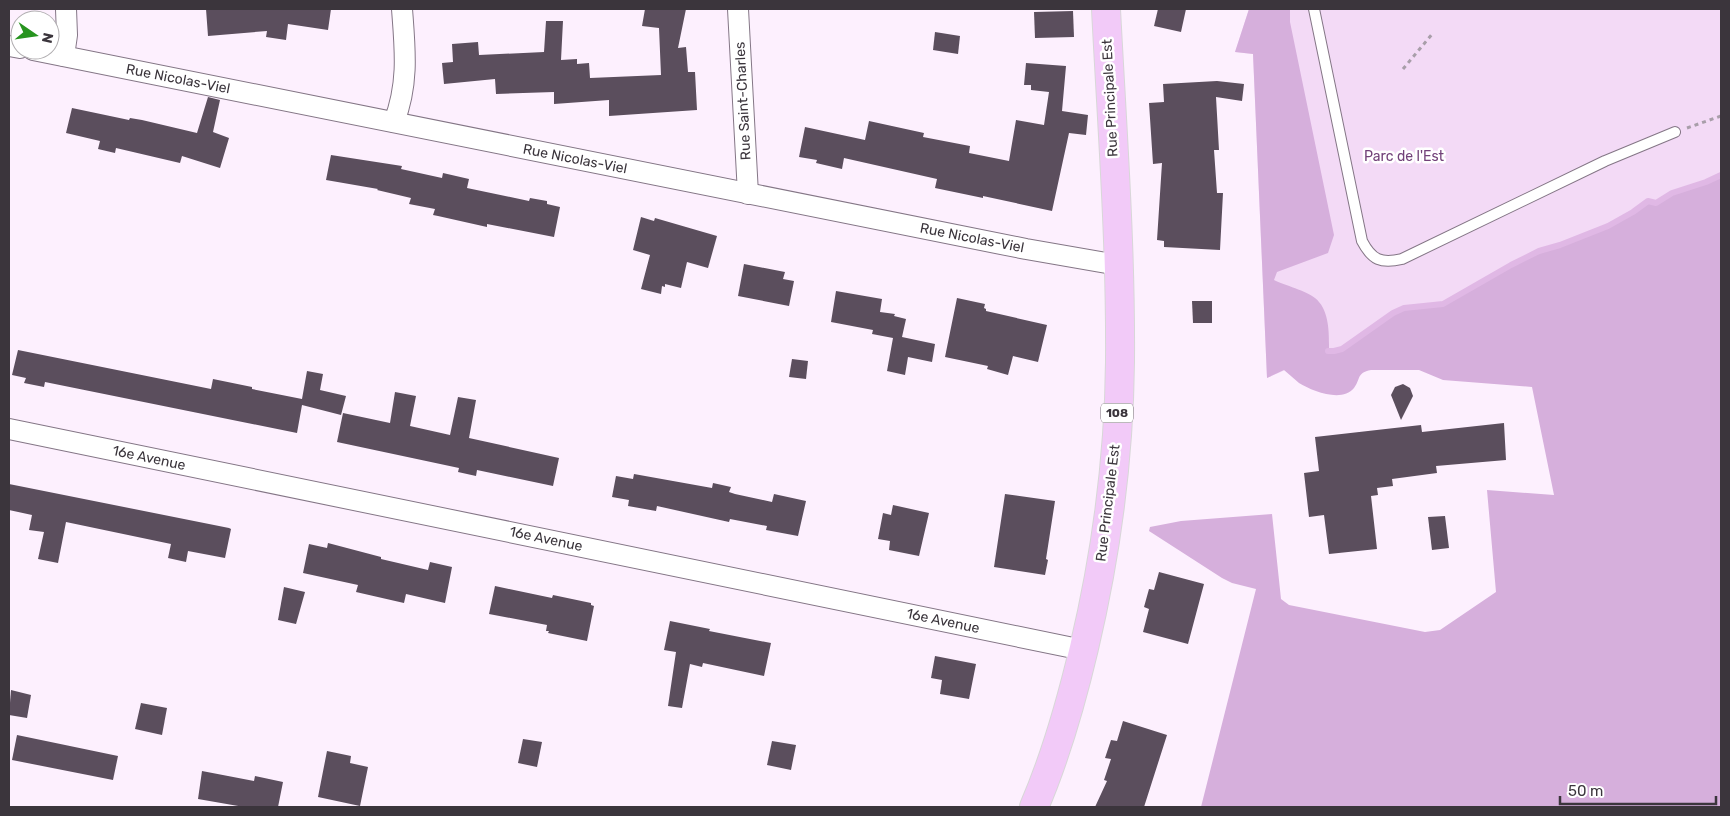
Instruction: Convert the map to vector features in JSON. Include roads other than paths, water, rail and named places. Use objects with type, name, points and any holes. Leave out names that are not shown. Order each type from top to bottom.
[{"type":"main road","name":"Rue Principale Est","points":[[1034,807],[1058,743],[1083,650],[1100,572],[1110,512],[1120,364],[1118,265],[1106,9]]},
{"type":"street","points":[[64,56],[67,35],[66,9]]},
{"type":"street","points":[[394,122],[405,81],[406,63],[402,9]]},
{"type":"street","name":"Rue Saint-Charles","points":[[738,9],[748,194]]},
{"type":"street","name":"Rue Nicolas-Viel","points":[[60,55],[748,194],[1026,249],[1118,265]]},
{"type":"street","name":"16e Avenue","points":[[9,429],[1083,650]]},
{"type":"lane","points":[[1314,9],[1362,241],[1368,252],[1378,259],[1390,262],[1402,259],[1605,162],[1675,132]]},
{"type":"waterway","points":[[1328,351],[1342,349],[1393,313],[1404,308],[1443,304],[1539,251],[1560,245],[1608,226],[1648,201],[1656,203],[1672,193],[1721,175]]},
{"type":"park label","name":"Parc de l'Est","points":[[1404,156]]}]
